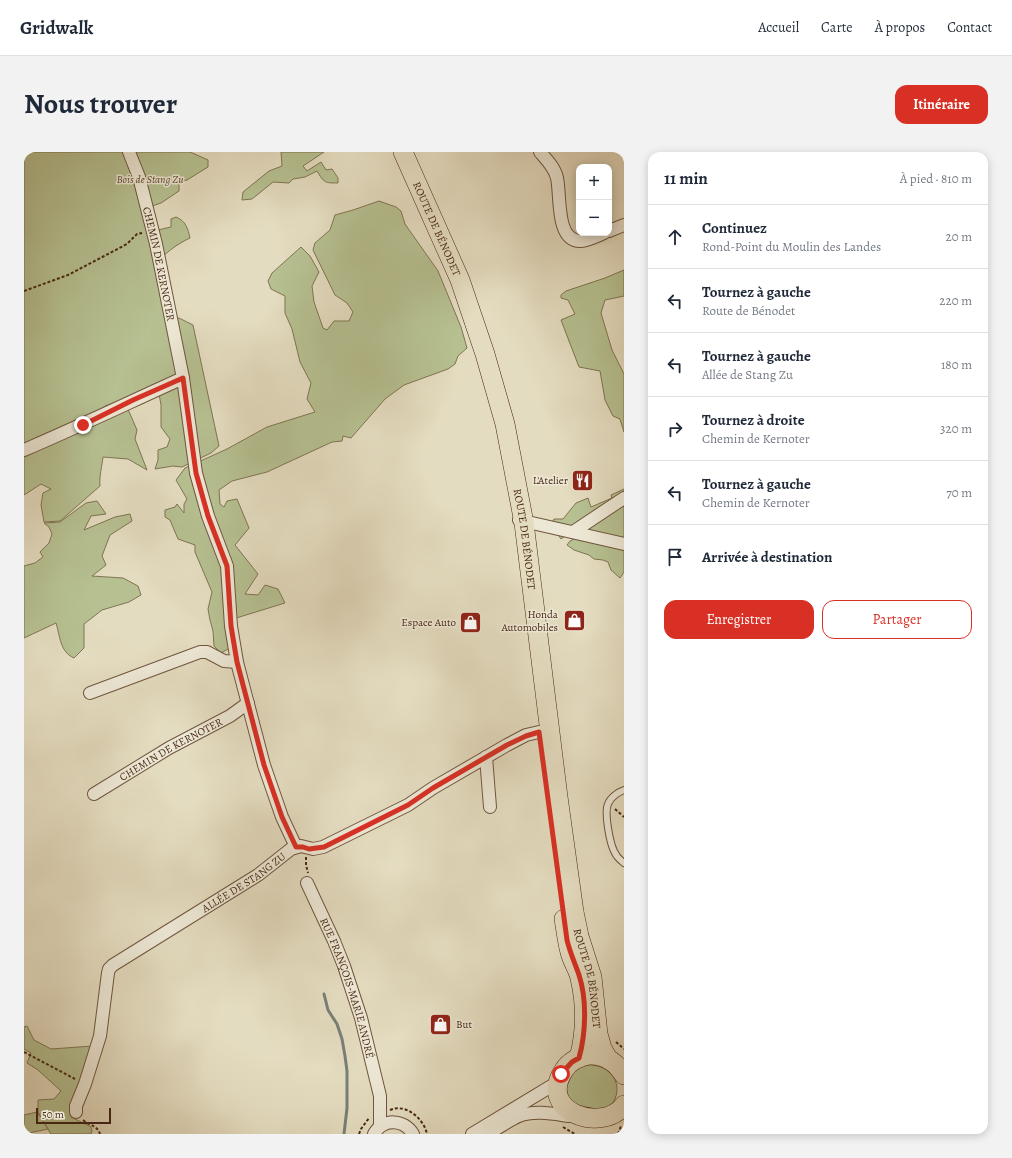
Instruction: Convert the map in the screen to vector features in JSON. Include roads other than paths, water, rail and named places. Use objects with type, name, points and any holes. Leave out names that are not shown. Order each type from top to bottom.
[{"type":"main road","name":"ROUTE DE BÉNODET","points":[[390,152],[433,246],[462,318],[524,524],[558,797],[577,928],[594,985],[599,1041],[619,1067]]},
{"type":"main road","name":"ROUTE DE BÉNODET","points":[[403,152],[460,280],[505,424],[507,471],[539,732],[567,940],[582,988],[584,1022],[583,1039],[579,1058]]},
{"type":"main road","points":[[616,1119],[598,1125],[578,1124],[563,1109],[559,1101],[557,1091],[561,1074],[566,1067],[579,1058],[594,1055],[619,1067]]},
{"type":"street","name":"CHEMIN DE KERNOTER","points":[[129,152],[139,177],[153,230],[183,378],[196,473],[208,516],[227,566],[231,626],[237,662],[259,749],[282,817],[296,847]]},
{"type":"street","points":[[540,152],[554,170],[558,179],[563,228],[567,235],[574,240],[582,241],[596,236]]},
{"type":"street","points":[[612,230],[624,225]]},
{"type":"street","points":[[24,450],[83,425],[128,402],[183,378]]},
{"type":"street","points":[[574,532],[624,498]]},
{"type":"street","points":[[524,524],[532,523],[624,544]]},
{"type":"street","points":[[90,693],[200,652],[207,652],[224,661],[237,662]]},
{"type":"street","name":"CHEMIN DE KERNOTER","points":[[94,794],[168,748],[230,716],[248,703]]},
{"type":"street","points":[[548,716],[546,727],[539,732],[545,736],[551,782],[558,797]]},
{"type":"street","name":"ALLÉE DE STANG ZU","points":[[76,1112],[76,1106],[85,1084],[100,1036],[109,969],[154,939],[258,875],[280,856],[291,849],[296,847],[309,849],[324,847],[408,805],[433,788],[521,738],[532,733],[539,732]]},
{"type":"street","points":[[486,757],[490,807]]},
{"type":"street","name":"RUE FRANÇOIS-MARIE ANDRÉ","points":[[307,883],[334,941],[361,1018],[380,1096],[377,1130]]},
{"type":"street","points":[[472,1134],[558,1082]]},
{"type":"street","name":"RUE FRANÇOIS-MARIE ANDRÉ","points":[[380,1096],[397,1122]]},
{"type":"street","points":[[488,1134],[511,1120],[528,1114],[551,1114],[578,1124]]},
{"type":"street","points":[[377,1130],[388,1122],[397,1122],[405,1125],[413,1134]]},
{"type":"lane","points":[[624,790],[608,802],[607,806],[612,848],[614,853],[624,863]]},
{"type":"waterway","points":[[324,994],[328,1010],[337,1024],[342,1039],[345,1056],[347,1071],[347,1108],[344,1134]]},
{"type":"place","name":"L'Atelier","points":[[583,480]]},
{"type":"place","name":"Honda Automobiles","points":[[574,620]]},
{"type":"place","name":"Espace Auto","points":[[471,622]]},
{"type":"place","name":"But","points":[[440,1024]]},
{"type":"park label","name":"Bois de Stang Zu","points":[[150,179]]}]
